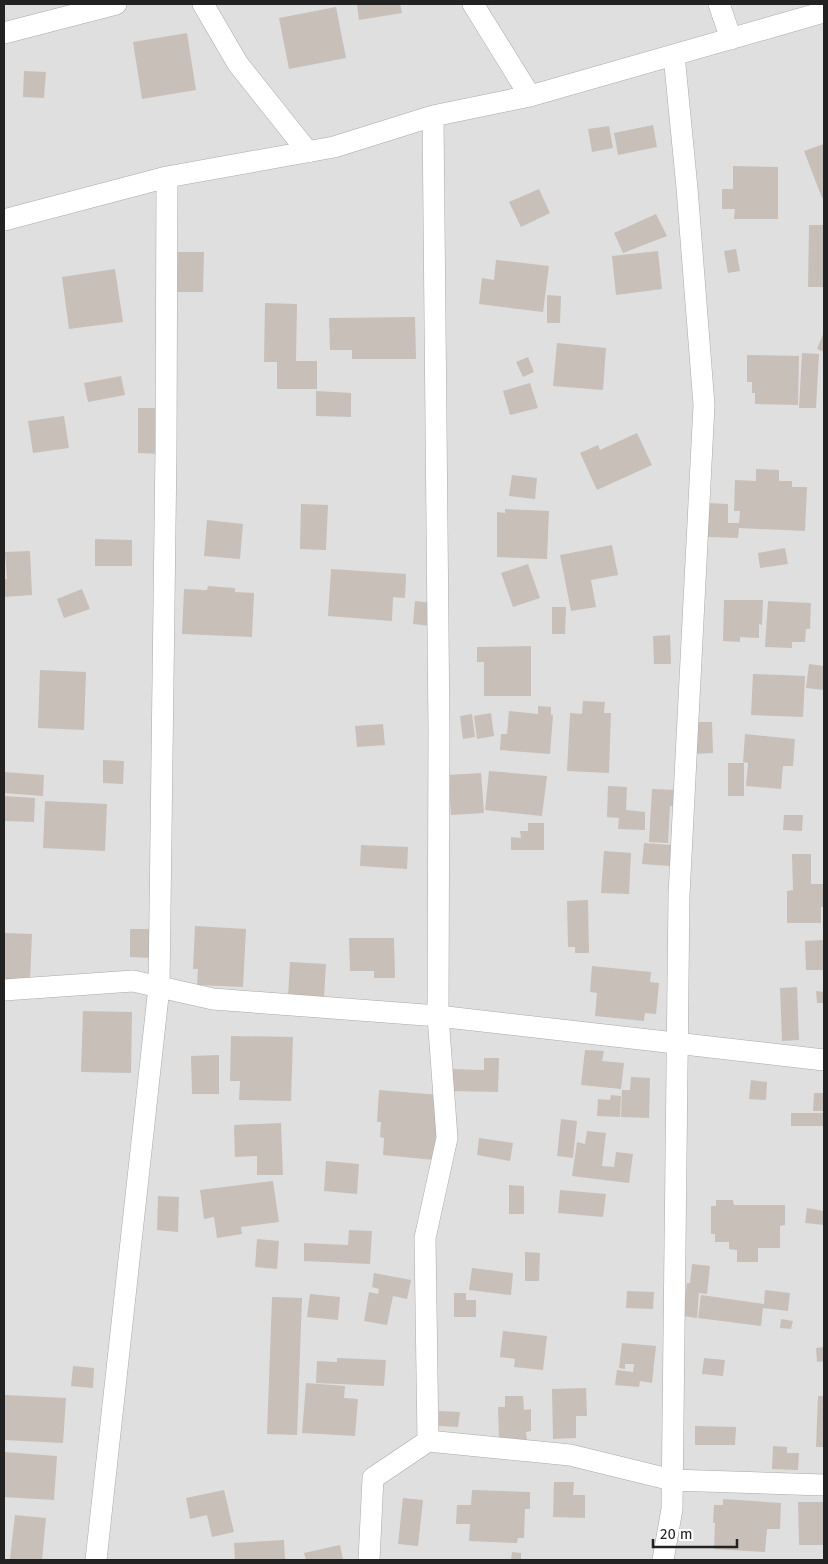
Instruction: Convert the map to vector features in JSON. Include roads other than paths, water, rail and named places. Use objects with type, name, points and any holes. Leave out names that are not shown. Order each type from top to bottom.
[{"type":"street","points":[[4,33],[116,4]]},
{"type":"street","points":[[203,4],[238,64],[308,152]]},
{"type":"street","points":[[473,4],[530,96]]},
{"type":"street","points":[[719,4],[731,39]]},
{"type":"street","points":[[4,220],[167,177],[334,147],[433,116],[530,96],[824,12]]},
{"type":"street","points":[[663,1560],[672,1509],[679,895],[704,405],[688,188],[674,55]]},
{"type":"street","points":[[428,1441],[426,1238],[447,1138],[438,1016],[438,731],[433,116]]},
{"type":"street","points":[[96,1560],[158,987],[166,450],[167,177]]},
{"type":"street","points":[[4,990],[133,981],[213,999],[438,1016],[824,1060]]},
{"type":"street","points":[[369,1560],[373,1478],[428,1441],[570,1455],[672,1480],[824,1484]]}]
